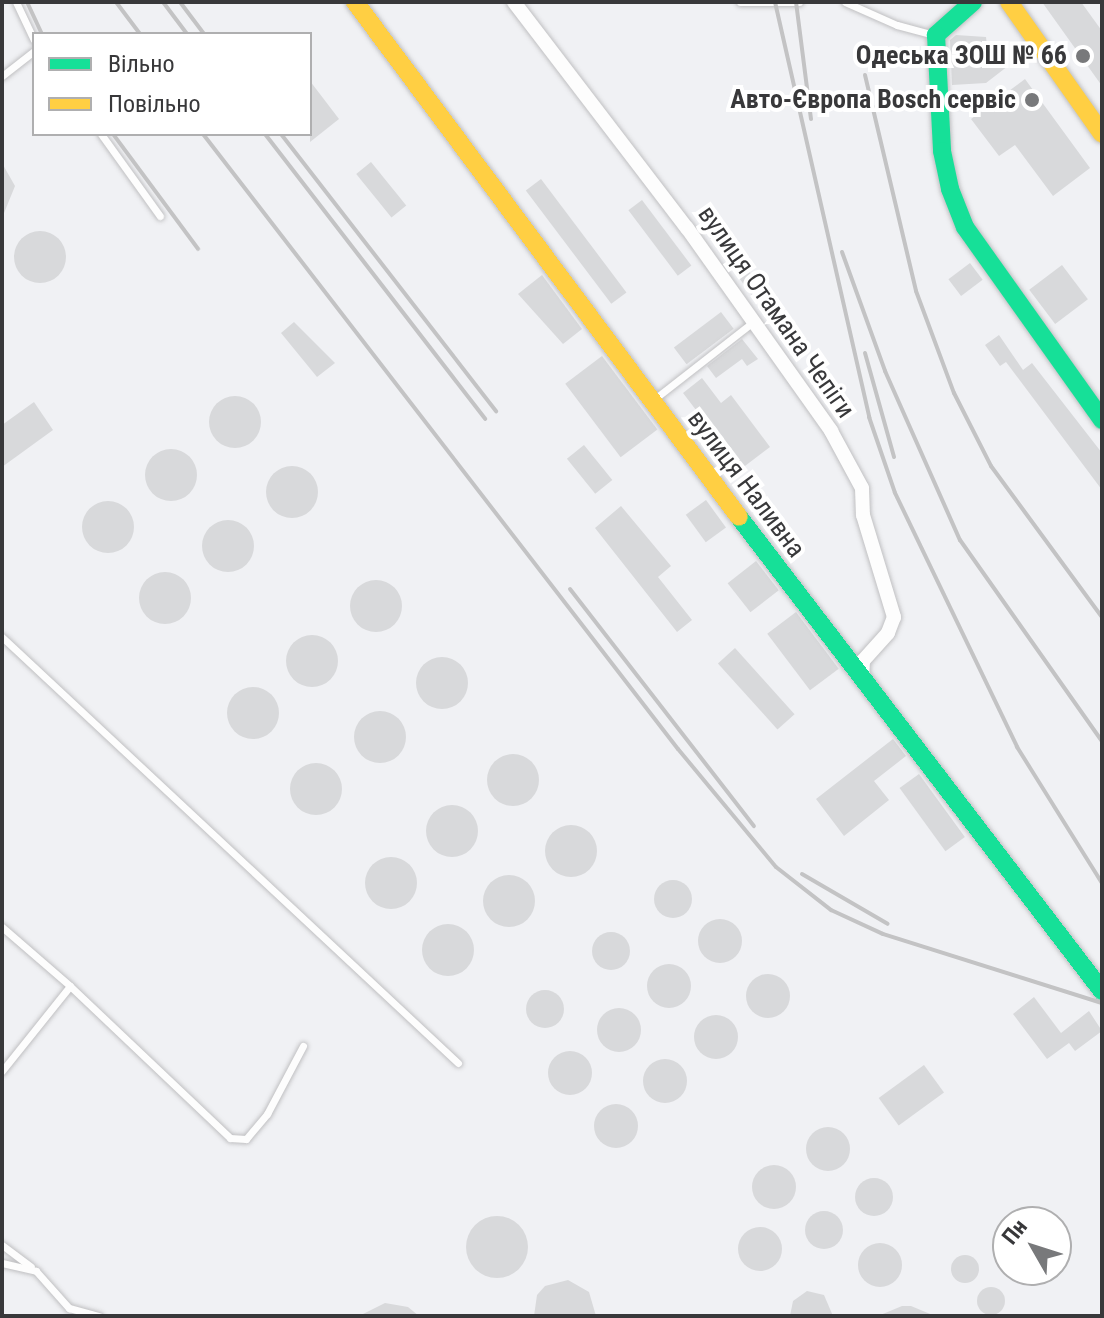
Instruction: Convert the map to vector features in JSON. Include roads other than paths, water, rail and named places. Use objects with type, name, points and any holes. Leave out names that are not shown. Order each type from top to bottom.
[{"type":"street","name":"вулиця Наливна","points":[[355,2],[863,683],[1102,991]]},
{"type":"street","name":"вулиця Отамана Чепіги","points":[[514,2],[753,322],[831,431],[862,488],[863,515],[894,617],[888,633],[863,661],[863,683]]},
{"type":"street","points":[[973,2],[936,35],[942,151],[956,210],[1102,420]]},
{"type":"street","points":[[1009,2],[1102,134]]},
{"type":"lane","points":[[16,2],[32,36]]},
{"type":"lane","points":[[740,2],[799,2]]},
{"type":"lane","points":[[845,2],[897,25],[936,35]]},
{"type":"lane","points":[[2,76],[32,53]]},
{"type":"lane","points":[[102,136],[160,216]]},
{"type":"lane","points":[[651,401],[753,322]]},
{"type":"lane","points":[[2,637],[458,1063]]},
{"type":"lane","points":[[2,927],[70,986],[230,1138],[246,1139],[267,1114],[303,1046]]},
{"type":"lane","points":[[2,1071],[70,986]]},
{"type":"lane","points":[[2,1245],[36,1271],[69,1308],[99,1316]]},
{"type":"lane","points":[[2,1263],[36,1271]]},
{"type":"railway","points":[[27,2],[41,32]]},
{"type":"railway","points":[[116,2],[138,32]]},
{"type":"railway","points":[[163,2],[186,32]]},
{"type":"railway","points":[[180,2],[202,32]]},
{"type":"railway","points":[[775,2],[869,417],[895,493],[1017,747],[1102,883]]},
{"type":"railway","points":[[796,2],[811,119]]},
{"type":"railway","points":[[865,75],[916,291],[954,393],[991,466],[1102,617]]},
{"type":"railway","points":[[114,136],[198,249]]},
{"type":"railway","points":[[205,136],[678,749],[776,867],[831,910],[883,934],[1102,1003]]},
{"type":"railway","points":[[267,136],[485,419]]},
{"type":"railway","points":[[283,136],[496,411]]},
{"type":"railway","points":[[842,252],[885,371],[960,540],[1102,741]]},
{"type":"railway","points":[[865,353],[894,457]]},
{"type":"railway","points":[[570,589],[754,826]]},
{"type":"railway","points":[[802,874],[888,924]]},
{"type":"place","name":"Одеська ЗОШ № 66","points":[[1083,56]]},
{"type":"place","name":"Авто-Європа Bosch сервіс","points":[[1032,100]]}]
